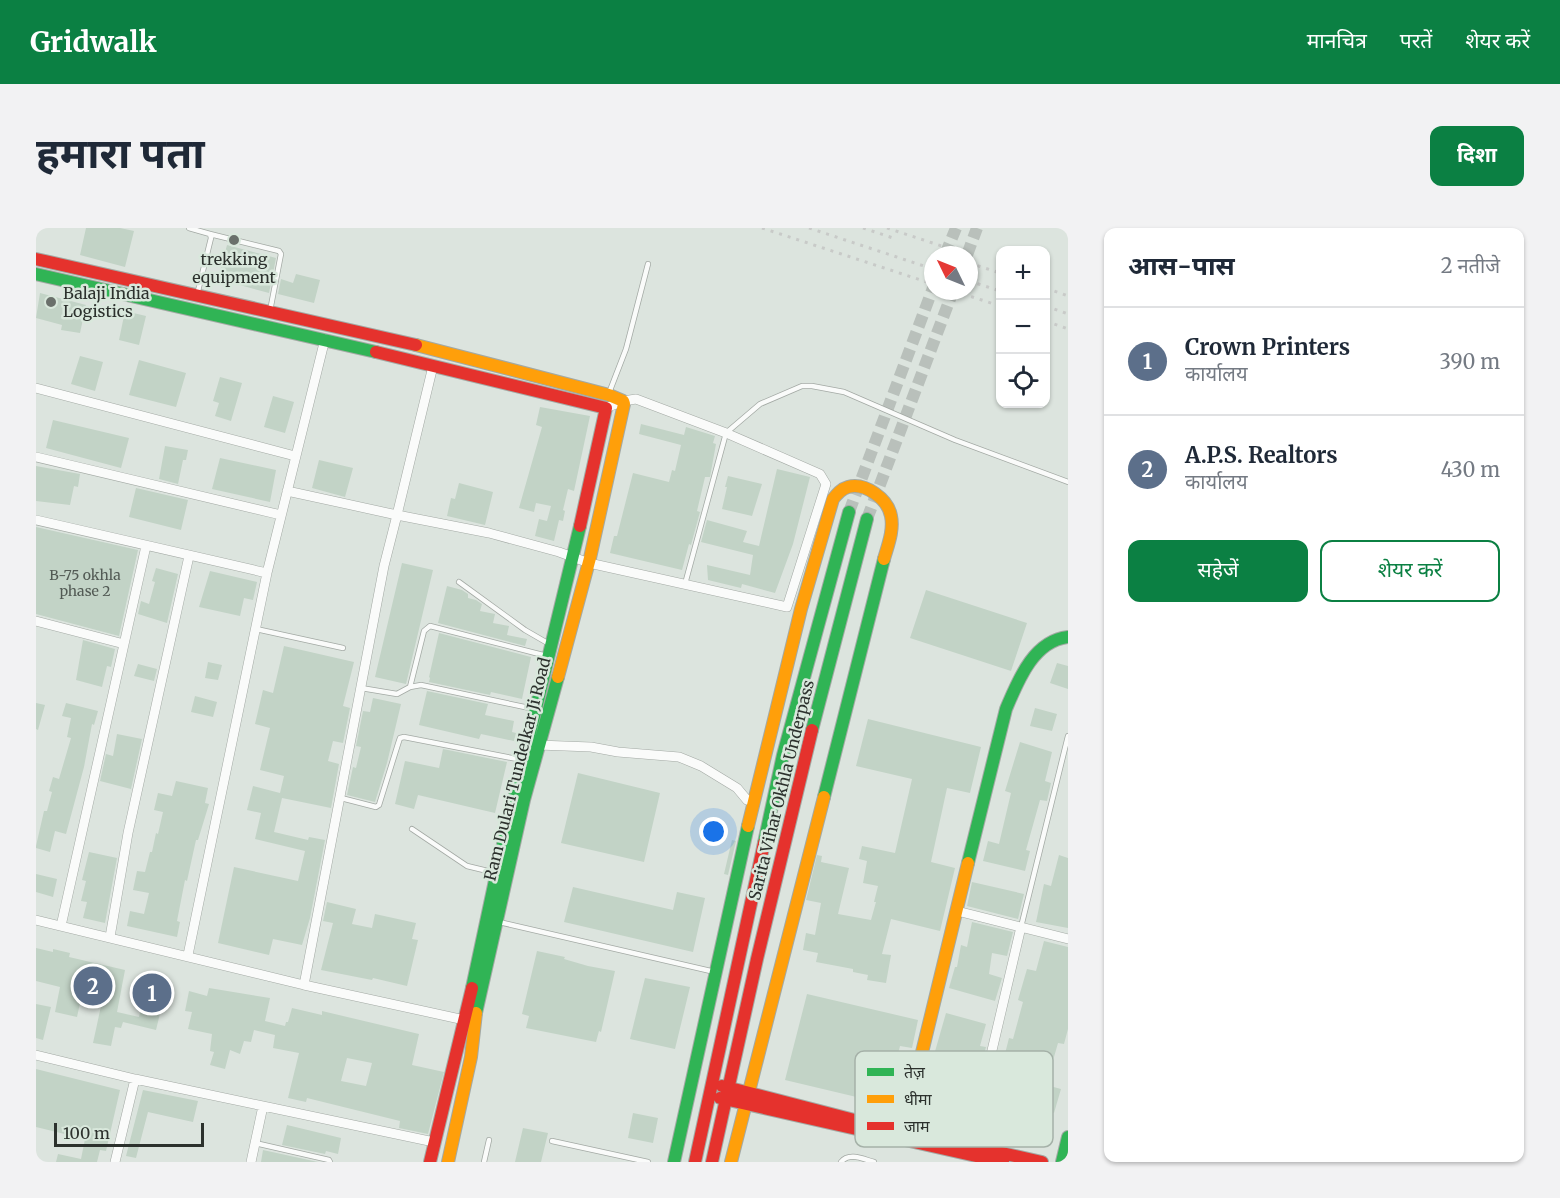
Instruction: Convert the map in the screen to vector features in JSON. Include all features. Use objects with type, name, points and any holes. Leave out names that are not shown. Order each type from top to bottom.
[{"type":"street","points":[[36,259],[472,358],[609,395],[623,401]]},
{"type":"street","points":[[36,274],[325,339],[606,408],[623,401],[636,399],[726,433],[820,474],[826,484],[801,609],[754,801],[674,1162]]},
{"type":"street","points":[[188,955],[267,573],[325,339]]},
{"type":"street","points":[[304,985],[384,566],[433,366]]},
{"type":"street","points":[[36,388],[295,456]]},
{"type":"street","name":"Ram Dulari Tundelkar Ji Road","points":[[448,1162],[471,1057],[470,1021],[496,873],[529,761],[538,745],[589,563],[623,401]]},
{"type":"street","points":[[529,761],[536,710],[606,408]]},
{"type":"street","points":[[36,457],[281,515]]},
{"type":"street","points":[[286,491],[489,533],[589,563],[787,607],[833,499],[842,490],[855,486],[870,491],[880,497],[888,507],[892,528],[731,1162]]},
{"type":"street","name":"Sarita Vihar Okhla Underpass","points":[[695,1162],[783,755],[849,512]]},
{"type":"street","name":"Sarita Vihar Okhla Underpass","points":[[712,1162],[808,745],[867,519]]},
{"type":"street","points":[[36,520],[267,573]]},
{"type":"street","points":[[61,926],[146,546]]},
{"type":"street","points":[[110,937],[130,825],[189,556]]},
{"type":"street","points":[[36,621],[124,644]]},
{"type":"street","points":[[923,1051],[1006,709],[1026,669],[1041,650],[1052,639],[1068,636]]},
{"type":"street","points":[[538,745],[591,747],[618,752],[679,757],[701,766],[737,788],[747,800],[754,801]]},
{"type":"street","name":"Ram Dulari Tundelkar Ji Road","points":[[430,1162],[496,922],[529,761]]},
{"type":"street","points":[[957,911],[1068,939]]},
{"type":"street","points":[[36,920],[188,955],[304,985],[470,1021]]},
{"type":"street","points":[[992,1051],[1021,927]]},
{"type":"street","points":[[36,1055],[135,1079],[434,1143]]},
{"type":"street","points":[[115,1162],[135,1079]]},
{"type":"street","points":[[711,1090],[728,1093],[748,1091],[855,1120]]},
{"type":"street","points":[[728,1093],[745,1104],[855,1126]]},
{"type":"street","points":[[251,1162],[263,1106]]},
{"type":"street","points":[[1062,1162],[1068,1137]]},
{"type":"street","points":[[947,1147],[1003,1162]]},
{"type":"street","points":[[965,1147],[1042,1162]]},
{"type":"lane","points":[[189,228],[279,251],[281,254],[270,311]]},
{"type":"lane","points":[[197,295],[211,238],[210,234]]},
{"type":"lane","points":[[609,395],[626,349],[648,264]]},
{"type":"lane","points":[[684,585],[726,433],[760,404],[802,386],[844,392],[955,440],[1068,482]]},
{"type":"lane","points":[[459,582],[551,651]]},
{"type":"lane","points":[[410,687],[424,631],[430,626],[551,651]]},
{"type":"lane","points":[[256,629],[343,648]]},
{"type":"lane","points":[[361,687],[397,694],[410,687],[421,686],[536,710]]},
{"type":"lane","points":[[1021,927],[1068,736]]},
{"type":"lane","points":[[340,798],[376,807],[379,805],[400,738],[404,737],[529,761]]},
{"type":"lane","points":[[412,829],[467,866],[496,873]]},
{"type":"lane","points":[[496,922],[715,972]]},
{"type":"lane","points":[[484,1162],[489,1140]]},
{"type":"lane","points":[[552,1141],[648,1162]]},
{"type":"lane","points":[[255,1143],[330,1162]]},
{"type":"lane","points":[[841,1162],[849,1156],[874,1162]]},
{"type":"building","points":[[86,228],[120,228],[134,231],[125,267],[80,255]]},
{"type":"building","points":[[227,245],[276,258],[269,293],[218,279]]},
{"type":"building","points":[[296,274],[320,280],[314,303],[278,294],[281,279],[293,283]]},
{"type":"building","points":[[40,293],[86,305],[80,333],[61,330],[62,325],[36,318]]},
{"type":"building","points":[[125,311],[146,316],[139,345],[119,340]]},
{"type":"building","points":[[80,356],[103,362],[95,391],[71,384]]},
{"type":"building","points":[[139,360],[186,373],[176,407],[129,395]]},
{"type":"building","points":[[220,377],[242,383],[231,421],[215,416],[219,403],[213,401]]},
{"type":"building","points":[[273,396],[294,402],[285,433],[264,427]]},
{"type":"building","points":[[540,407],[590,416],[574,491],[568,489],[563,521],[559,520],[554,541],[535,536],[539,519],[547,521],[551,506],[536,503],[534,512],[519,508],[542,427],[536,425]]},
{"type":"building","points":[[53,420],[129,438],[121,468],[46,448]]},
{"type":"building","points":[[641,424],[684,435],[686,427],[715,436],[713,443],[716,444],[710,477],[705,477],[697,511],[700,512],[682,570],[610,553],[614,536],[617,536],[633,473],[669,482],[672,470],[675,471],[681,445],[639,434]]},
{"type":"building","points":[[165,446],[188,450],[186,460],[183,460],[178,484],[159,479]]},
{"type":"building","points":[[220,458],[276,470],[270,502],[212,489]]},
{"type":"building","points":[[319,460],[353,468],[345,497],[312,488]]},
{"type":"building","points":[[36,466],[80,474],[78,487],[74,486],[70,505],[36,501]]},
{"type":"building","points":[[777,469],[810,477],[793,544],[775,593],[742,584],[741,588],[708,580],[707,565],[750,575],[753,555],[701,542],[707,520],[747,531],[743,542],[759,546]]},
{"type":"building","points":[[728,476],[762,484],[752,516],[722,509]]},
{"type":"building","points":[[459,483],[493,492],[485,525],[447,516],[451,498],[455,499]]},
{"type":"building","points":[[136,488],[188,500],[181,530],[129,517]]},
{"type":"building","points":[[36,527],[138,550],[119,636],[36,614]]},
{"type":"building","points":[[402,563],[433,570],[406,684],[375,677]]},
{"type":"building","points":[[156,568],[178,574],[167,623],[138,614],[141,601],[149,604]]},
{"type":"building","points":[[210,571],[257,582],[253,600],[244,598],[240,616],[199,607]]},
{"type":"building","points":[[447,586],[462,590],[468,594],[468,598],[482,604],[480,611],[495,614],[493,623],[509,626],[507,635],[527,639],[525,646],[438,623]]},
{"type":"building","points":[[926,590],[1027,623],[1011,671],[910,638]]},
{"type":"building","points":[[439,633],[531,657],[522,699],[491,692],[490,695],[429,682]]},
{"type":"building","points":[[83,640],[115,649],[111,667],[107,666],[102,687],[76,680]]},
{"type":"building","points":[[284,646],[354,662],[343,706],[350,708],[343,743],[333,741],[328,761],[339,764],[331,808],[282,798],[274,832],[308,840],[309,837],[325,840],[310,918],[302,945],[273,939],[269,955],[218,943],[234,867],[298,881],[305,851],[255,839],[261,813],[247,810],[253,786],[280,793],[284,776],[260,770],[270,728],[255,724],[263,690],[273,693]]},
{"type":"building","points":[[208,662],[222,665],[218,680],[205,678]]},
{"type":"building","points":[[1057,663],[1068,666],[1068,689],[1050,683]]},
{"type":"building","points":[[138,664],[157,669],[154,681],[134,676]]},
{"type":"building","points":[[427,691],[488,704],[485,715],[514,721],[512,732],[516,733],[514,741],[481,734],[479,739],[419,725]]},
{"type":"building","points":[[195,696],[217,702],[213,717],[191,712]]},
{"type":"building","points":[[373,698],[401,704],[375,802],[347,795],[353,767],[356,768],[361,747],[356,746],[363,711],[370,712]]},
{"type":"building","points":[[36,703],[45,705],[38,730],[36,729]]},
{"type":"building","points":[[66,703],[98,711],[94,725],[92,724],[84,767],[66,834],[55,831],[50,852],[36,848],[36,846],[44,811],[47,811],[52,792],[49,791],[53,777],[59,779],[71,738],[67,737],[71,718],[62,716]]},
{"type":"building","points":[[1035,708],[1057,714],[1052,731],[1030,726]]},
{"type":"building","points":[[868,719],[981,747],[970,793],[947,788],[931,862],[955,868],[940,931],[891,919],[882,954],[891,955],[886,983],[867,980],[868,975],[853,972],[853,969],[816,962],[818,953],[803,950],[806,933],[815,935],[821,903],[806,900],[817,855],[822,856],[821,862],[849,868],[838,914],[871,920],[878,886],[863,883],[867,861],[859,859],[862,846],[895,853],[912,779],[856,766]]},
{"type":"building","points":[[117,734],[142,739],[131,789],[100,781],[106,754],[113,756]]},
{"type":"building","points":[[1020,742],[1052,752],[1045,781],[1051,783],[1047,801],[1040,800],[1026,850],[1030,851],[1025,871],[983,861],[988,841],[999,844],[1011,793],[1005,791]]},
{"type":"building","points":[[443,749],[507,762],[495,813],[418,795],[414,809],[395,804],[405,761],[439,768]]},
{"type":"building","points":[[578,773],[660,793],[644,862],[561,843]]},
{"type":"building","points":[[176,781],[208,788],[205,803],[209,804],[198,840],[196,840],[187,881],[185,880],[177,921],[180,922],[177,937],[127,926],[130,911],[144,914],[149,893],[133,890],[137,871],[145,872],[156,833],[158,834],[163,812],[154,810],[158,793],[172,796]]},
{"type":"building","points":[[732,840],[736,841],[728,875],[724,874]]},
{"type":"building","points":[[89,852],[117,858],[105,923],[83,918],[87,902],[81,901],[86,881],[82,880]]},
{"type":"building","points":[[1059,855],[1068,858],[1068,928],[1036,922],[1044,884],[1051,886]]},
{"type":"building","points":[[36,874],[57,879],[53,897],[36,892]]},
{"type":"building","points":[[972,882],[1024,894],[1018,919],[967,906]]},
{"type":"building","points":[[573,887],[673,910],[677,892],[705,898],[693,952],[564,922]]},
{"type":"building","points":[[327,902],[356,909],[352,924],[372,928],[375,914],[416,923],[412,939],[418,940],[407,986],[321,970],[333,923],[323,921]]},
{"type":"building","points":[[972,922],[1013,932],[1007,956],[992,953],[989,974],[1002,978],[995,1001],[949,988],[955,967],[957,967],[961,945],[967,947]]},
{"type":"building","points":[[1044,941],[1068,947],[1068,1029],[1064,1044],[1058,1043],[1053,1060],[1053,1051],[1006,1051],[1009,1038],[1013,1039],[1023,1002],[1018,1000],[1027,969],[1036,971]]},
{"type":"building","points":[[36,948],[70,953],[69,957],[125,970],[117,1012],[139,1017],[146,984],[166,989],[156,1030],[123,1022],[121,1028],[115,1027],[111,1046],[93,1043],[101,1006],[97,1006],[99,998],[82,994],[77,1017],[55,1012],[60,987],[36,981]]},
{"type":"building","points":[[537,951],[565,957],[564,959],[588,966],[615,971],[601,1032],[599,1031],[596,1042],[526,1028],[529,1016],[522,1014]]},
{"type":"building","points":[[645,978],[690,987],[675,1049],[630,1039]]},
{"type":"building","points":[[209,988],[270,998],[265,1021],[285,1026],[292,1008],[322,1015],[322,1011],[419,1034],[412,1065],[444,1072],[428,1134],[399,1128],[400,1121],[307,1098],[306,1102],[288,1098],[299,1053],[273,1048],[275,1035],[254,1030],[251,1042],[244,1041],[240,1054],[230,1050],[225,1069],[210,1065],[214,1052],[210,1051],[212,1034],[188,1029],[192,1012],[185,1011],[189,991],[207,996]],"holes":[[[347,1058],[372,1063],[366,1086],[341,1081]]]},
{"type":"building","points":[[807,994],[918,1020],[912,1048],[900,1046],[899,1051],[855,1051],[855,1097],[785,1080]]},
{"type":"building","points":[[36,1004],[51,1007],[43,1040],[36,1038]]},
{"type":"building","points":[[946,1013],[986,1024],[980,1046],[986,1047],[985,1051],[935,1051]]},
{"type":"building","points":[[36,1069],[120,1090],[106,1151],[100,1150],[97,1162],[56,1162],[58,1154],[81,1159],[85,1139],[36,1127]]},
{"type":"building","points":[[1053,1087],[1061,1089],[1053,1113]]},
{"type":"building","points":[[143,1090],[198,1101],[193,1122],[148,1112],[136,1158],[126,1156]]},
{"type":"building","points":[[633,1113],[658,1118],[653,1143],[628,1138]]},
{"type":"building","points":[[287,1125],[341,1138],[338,1154],[326,1151],[325,1154],[282,1145]]},
{"type":"building","points":[[523,1128],[548,1133],[541,1162],[515,1162]]},
{"type":"building","points":[[263,1150],[318,1162],[261,1162]]},
{"type":"tunnel","points":[[949,246],[956,228]]},
{"type":"tunnel","points":[[970,246],[977,228]]},
{"type":"tunnel","points":[[849,512],[928,300]]},
{"type":"tunnel","points":[[867,519],[950,300]]},
{"type":"railway","points":[[762,228],[924,281]]},
{"type":"railway","points":[[809,228],[924,266]]},
{"type":"railway","points":[[863,228],[896,239]]},
{"type":"railway","points":[[887,228],[942,246]]},
{"type":"railway","points":[[978,266],[996,272]]},
{"type":"railway","points":[[978,284],[996,290]]},
{"type":"railway","points":[[1050,289],[1068,296]]},
{"type":"railway","points":[[978,299],[996,305]]},
{"type":"railway","points":[[1050,307],[1068,314]]},
{"type":"railway","points":[[1050,322],[1068,329]]},
{"type":"traffic: fast","points":[[36,274],[376,352]]},
{"type":"traffic: fast","points":[[764,843],[783,755],[849,512]]},
{"type":"traffic: fast","points":[[812,730],[867,519]]},
{"type":"traffic: fast","points":[[472,988],[500,857],[580,526]]},
{"type":"traffic: fast","points":[[824,797],[884,559]]},
{"type":"traffic: fast","points":[[968,863],[1006,709],[1022,675],[1036,654],[1056,640],[1068,637]]},
{"type":"traffic: fast","points":[[476,1013],[524,800],[558,677]]},
{"type":"traffic: fast","points":[[674,1162],[748,826]]},
{"type":"traffic: fast","points":[[1062,1162],[1068,1137]]},
{"type":"traffic: slow","points":[[416,345],[609,395],[623,401],[590,558],[558,677]]},
{"type":"traffic: slow","points":[[748,826],[801,609],[833,499],[843,489],[855,486],[868,489],[881,498],[889,510],[892,527],[884,559]]},
{"type":"traffic: slow","points":[[731,1162],[824,797]]},
{"type":"traffic: slow","points":[[922,1051],[968,863]]},
{"type":"traffic: slow","points":[[448,1162],[471,1057],[476,1013]]},
{"type":"traffic: jam","points":[[36,259],[416,345]]},
{"type":"traffic: jam","points":[[376,352],[606,408],[580,526]]},
{"type":"traffic: jam","points":[[712,1162],[757,959],[812,730]]},
{"type":"traffic: jam","points":[[695,1162],[764,843]]},
{"type":"traffic: jam","points":[[430,1162],[472,988]]},
{"type":"traffic: jam","points":[[722,1086],[855,1120]]},
{"type":"traffic: jam","points":[[720,1098],[855,1129]]},
{"type":"traffic: jam","points":[[937,1147],[1003,1162]]},
{"type":"traffic: jam","points":[[974,1147],[1042,1162]]},
{"type":"place","name":"trekking equipment","points":[[234,240]]},
{"type":"place","name":"Balaji India Logistics","points":[[51,302]]},
{"type":"place","name":"A.P.S. Realtors","points":[[93,986]]},
{"type":"place","name":"Crown Printers","points":[[152,993]]}]
